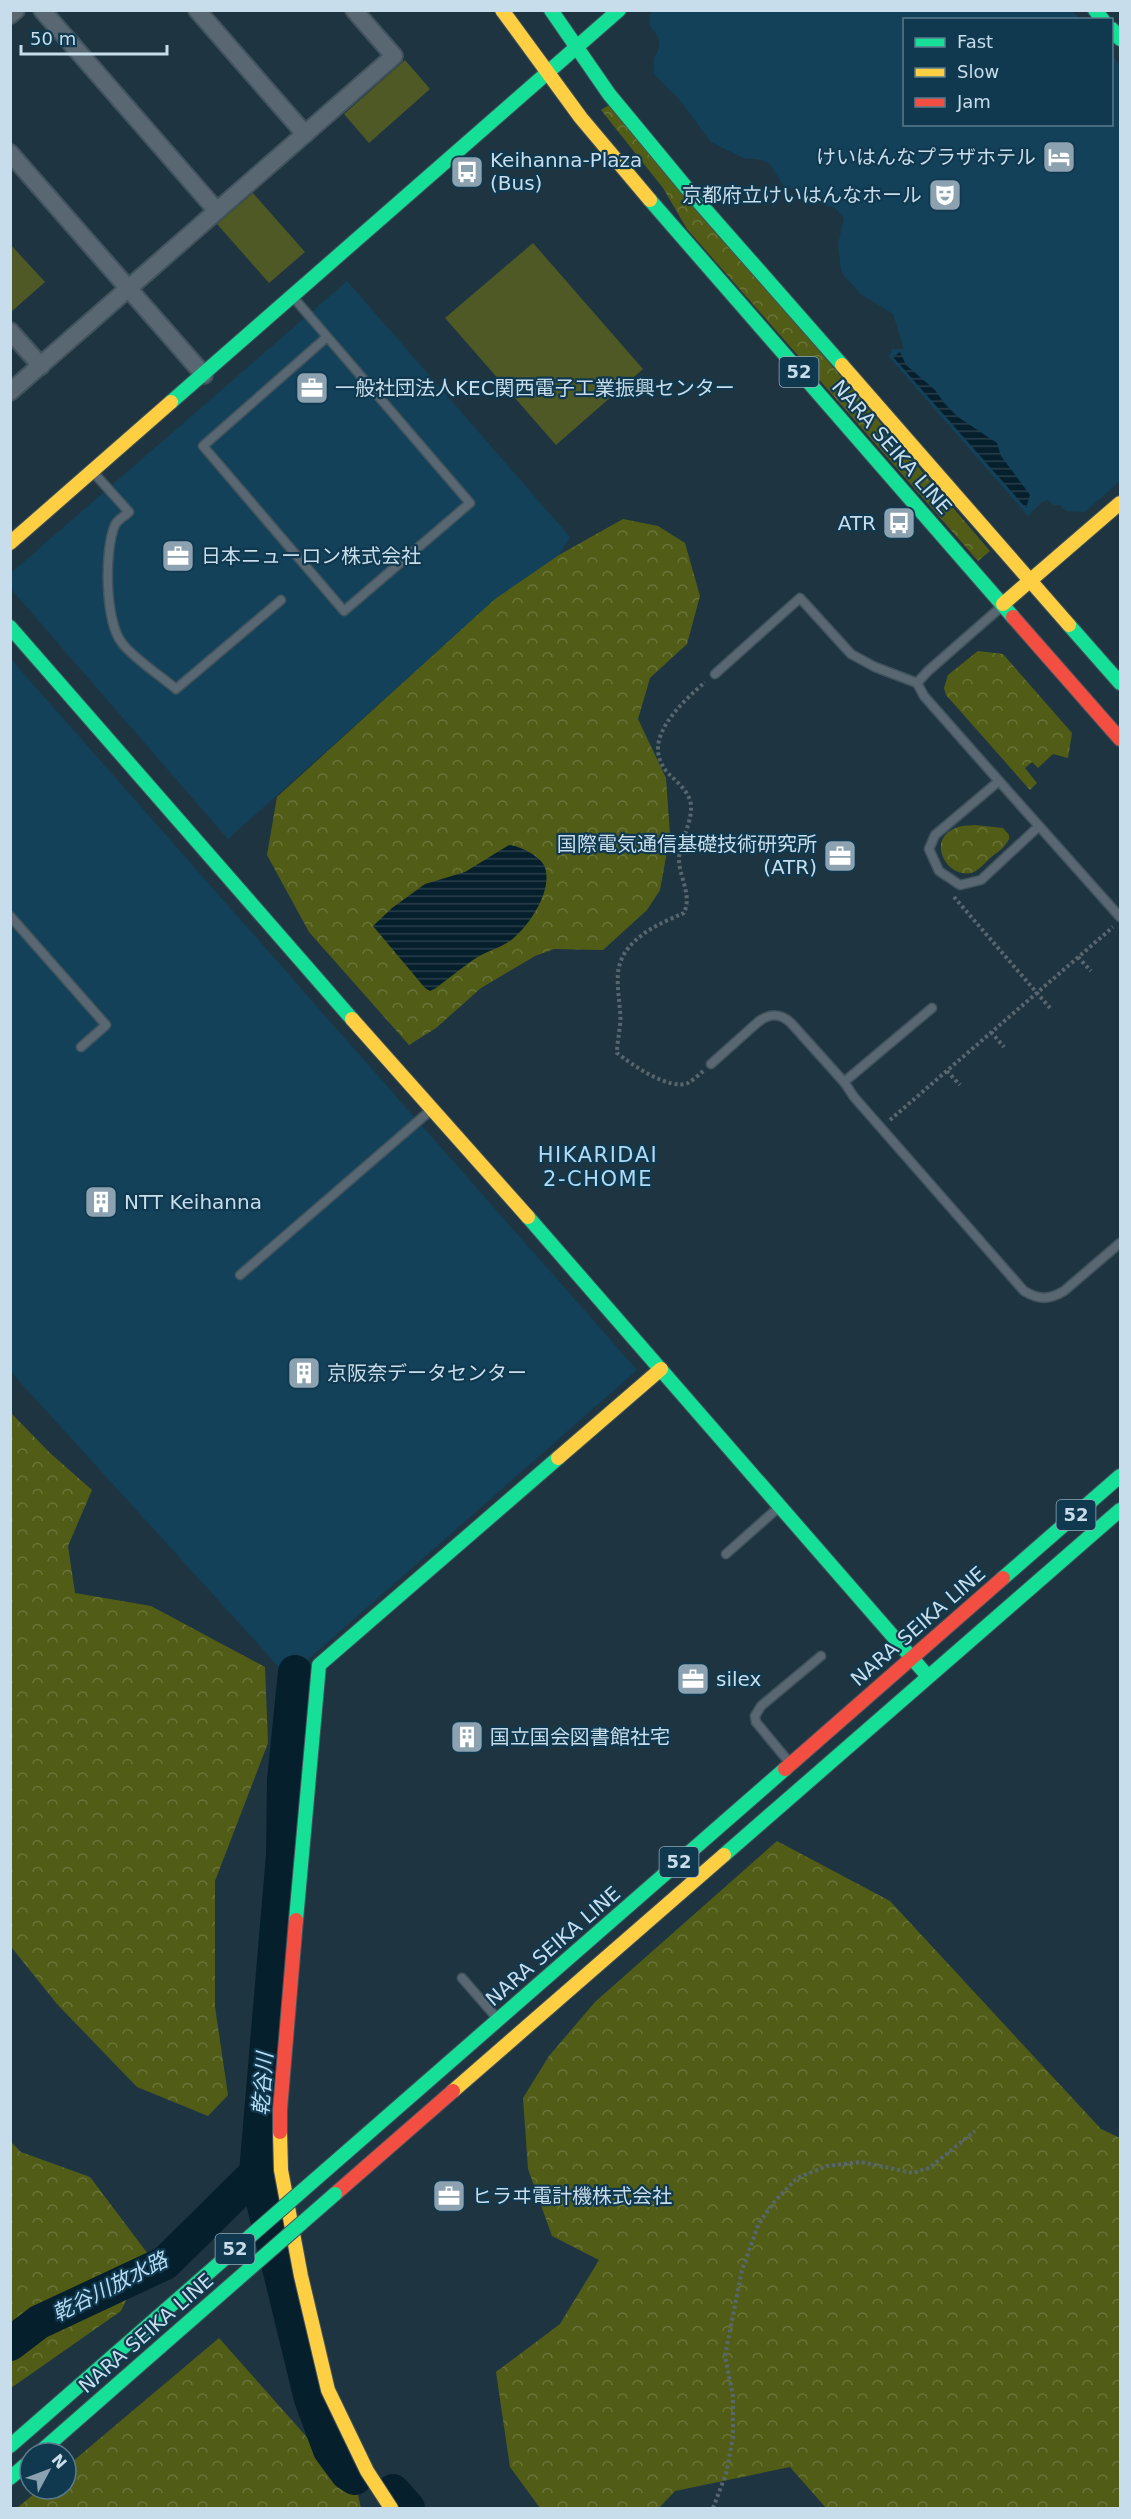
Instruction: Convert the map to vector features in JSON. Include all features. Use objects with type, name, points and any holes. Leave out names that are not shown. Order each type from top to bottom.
[{"type":"main road","name":"NARA SEIKA LINE","points":[[551,10],[609,94],[690,192],[1120,683]]},
{"type":"main road","points":[[10,543],[619,10]]},
{"type":"main road","name":"NARA SEIKA LINE","points":[[505,15],[589,127],[730,294],[1120,739]]},
{"type":"main road","points":[[1003,604],[1120,503]]},
{"type":"main road","points":[[10,627],[433,1108],[928,1677]]},
{"type":"main road","points":[[391,2508],[368,2471],[328,2390],[301,2276],[281,2170],[280,2110],[319,1665],[661,1369]]},
{"type":"main road","name":"NARA SEIKA LINE","points":[[10,2446],[1120,1476]]},
{"type":"main road","name":"NARA SEIKA LINE","points":[[53,2441],[1120,1510]]},
{"type":"street","points":[[10,15],[16,10]]},
{"type":"street","points":[[42,10],[217,211]]},
{"type":"street","points":[[197,10],[305,134]]},
{"type":"street","points":[[10,392],[394,56],[354,10]]},
{"type":"street","points":[[492,10],[505,15]]},
{"type":"street","points":[[10,153],[204,375]]},
{"type":"street","points":[[10,332],[40,366]]},
{"type":"lane","points":[[293,297],[470,503],[344,611],[203,446],[327,337]]},
{"type":"lane","points":[[93,471],[129,512],[116,524],[110,552],[107,574],[112,622],[122,643],[176,689],[281,600]]},
{"type":"lane","points":[[715,674],[800,598],[851,654],[875,667],[917,683],[924,696],[1120,919]]},
{"type":"lane","points":[[917,683],[1003,604]]},
{"type":"lane","points":[[999,781],[935,836],[929,849],[939,871],[960,885],[981,880],[1039,826]]},
{"type":"lane","points":[[10,916],[106,1025],[81,1047]]},
{"type":"lane","points":[[844,1082],[932,1008]]},
{"type":"lane","points":[[711,1064],[766,1016],[784,1017],[844,1082],[880,1128],[1024,1291],[1033,1296],[1043,1299],[1054,1297],[1064,1291],[1120,1243]]},
{"type":"lane","points":[[240,1275],[433,1108]]},
{"type":"lane","points":[[726,1554],[780,1506]]},
{"type":"lane","points":[[791,1764],[756,1722],[755,1716],[761,1706],[821,1656]]},
{"type":"lane","points":[[462,1978],[499,2019]]},
{"type":"path","points":[[711,1064],[687,1083],[674,1083],[641,1071],[630,1063],[617,1053],[617,1040],[621,1011],[618,991],[621,961],[628,949],[647,930],[684,913],[689,903],[679,860],[691,805],[688,795],[664,769],[660,760],[661,735],[672,713],[715,674]]},
{"type":"path","points":[[949,878],[951,893],[1050,1008]]},
{"type":"path","points":[[880,1128],[1120,919]]},
{"type":"path","points":[[1078,957],[1091,971]]},
{"type":"path","points":[[992,1032],[1004,1047]]},
{"type":"path","points":[[947,1071],[960,1086]]},
{"type":"path","points":[[713,2508],[726,2474],[733,2438],[733,2396],[725,2356],[742,2270],[759,2223],[775,2201],[797,2178],[827,2166],[861,2162],[913,2173],[929,2168],[975,2131]]},
{"type":"shaded area","points":[[654,10],[1072,11],[1079,18],[903,18],[903,126],[1113,126],[1113,56],[1120,66],[1120,481],[1085,512],[1066,511],[1060,505],[1054,505],[1048,500],[1042,502],[1028,516],[889,357],[892,349],[904,349],[893,314],[861,294],[841,270],[838,244],[844,218],[835,208],[822,204],[824,200],[815,191],[811,193],[784,187],[770,164],[762,160],[743,158],[711,142],[679,99],[654,74],[654,58],[659,49],[659,38],[650,26],[649,15]]},
{"type":"shaded area","points":[[347,281],[570,537],[559,555],[495,600],[228,839],[11,589],[12,572]]},
{"type":"shaded area","points":[[900,352],[906,365],[935,390],[958,417],[997,443],[1001,456],[1030,495],[1026,508],[893,357]]},
{"type":"shaded area","points":[[10,658],[637,1370],[288,1677],[11,1372]]},
{"type":"shaded area","points":[[509,845],[528,852],[544,865],[546,885],[538,907],[532,918],[510,941],[477,957],[430,991],[373,926],[392,908],[425,884],[465,872]]},
{"type":"green space","points":[[405,60],[430,89],[369,143],[344,114]]},
{"type":"green space","points":[[609,105],[990,551],[978,561],[687,229],[663,188],[601,110]]},
{"type":"green space","points":[[253,193],[305,252],[269,283],[217,224]]},
{"type":"green space","points":[[533,243],[643,369],[556,445],[445,318]]},
{"type":"green space","points":[[10,244],[45,282],[11,312],[10,312]]},
{"type":"green space","points":[[623,519],[658,526],[685,543],[700,596],[687,644],[650,678],[638,719],[666,778],[670,835],[660,890],[647,910],[603,950],[554,949],[535,956],[481,988],[436,1028],[409,1045],[309,932],[267,855],[277,797],[495,599],[559,555]]},
{"type":"green space","points":[[978,651],[1003,654],[1072,733],[1068,758],[1053,754],[1038,768],[1032,762],[1025,768],[1037,783],[1030,790],[946,695],[944,688],[948,675]]},
{"type":"green space","points":[[975,825],[1003,828],[1009,835],[1009,839],[1003,848],[978,869],[971,873],[962,873],[947,864],[941,848],[942,840],[947,833],[958,827]]},
{"type":"green space","points":[[11,1413],[50,1453],[92,1490],[68,1546],[75,1593],[151,1606],[265,1667],[268,1743],[215,1881],[215,2007],[228,2095],[208,2116],[137,2087],[57,2004],[12,1948]]},
{"type":"green space","points":[[777,1841],[890,1901],[1101,2129],[1120,2138],[1120,2508],[826,2508],[790,2467],[675,2491],[659,2508],[540,2508],[510,2467],[496,2372],[560,2324],[599,2260],[552,2236],[528,2169],[523,2098],[549,2056],[595,2002]]},
{"type":"green space","points":[[10,2141],[21,2152],[90,2177],[148,2254],[121,2311],[11,2388]]},
{"type":"green space","points":[[219,2338],[358,2495],[361,2508],[17,2508],[25,2501],[78,2501],[78,2457]]},
{"type":"waterway","name":"乾谷川","points":[[295,1672],[284,1780],[283,1855],[256,2173],[311,2399],[330,2450],[347,2473],[355,2478]]},
{"type":"waterway","name":"乾谷川放水路","points":[[10,2344],[39,2322],[165,2263],[256,2173]]},
{"type":"waterway","name":"乾谷川","points":[[393,2491],[408,2508]]},
{"type":"traffic: fast","points":[[551,10],[609,94],[690,192],[842,365]]},
{"type":"traffic: fast","points":[[171,402],[619,10]]},
{"type":"traffic: fast","points":[[1095,10],[1101,18]]},
{"type":"traffic: fast","points":[[1113,30],[1120,39]]},
{"type":"traffic: fast","points":[[650,200],[1013,617]]},
{"type":"traffic: fast","points":[[1069,625],[1120,683]]},
{"type":"traffic: fast","points":[[10,627],[352,1019]]},
{"type":"traffic: fast","points":[[528,1217],[925,1673]]},
{"type":"traffic: fast","points":[[296,1920],[319,1665],[558,1458]]},
{"type":"traffic: fast","points":[[1003,1578],[1120,1476]]},
{"type":"traffic: fast","points":[[724,1855],[1120,1510]]},
{"type":"traffic: fast","points":[[326,2170],[785,1769]]},
{"type":"traffic: fast","points":[[144,2329],[326,2170]]},
{"type":"traffic: fast","points":[[160,2347],[335,2194]]},
{"type":"traffic: fast","points":[[10,2446],[144,2329]]},
{"type":"traffic: fast","points":[[53,2441],[160,2347]]},
{"type":"traffic: fast","points":[[10,2478],[18,2471]]},
{"type":"traffic: slow","points":[[502,10],[581,118],[650,200]]},
{"type":"traffic: slow","points":[[842,365],[1069,625]]},
{"type":"traffic: slow","points":[[10,543],[171,402]]},
{"type":"traffic: slow","points":[[1003,604],[1120,503]]},
{"type":"traffic: slow","points":[[352,1019],[528,1217]]},
{"type":"traffic: slow","points":[[558,1458],[661,1369]]},
{"type":"traffic: slow","points":[[453,2091],[724,1855]]},
{"type":"traffic: slow","points":[[280,2132],[281,2170],[301,2276],[328,2390],[367,2471],[391,2508]]},
{"type":"traffic: jam","points":[[1013,617],[1120,739]]},
{"type":"traffic: jam","points":[[785,1769],[1003,1578]]},
{"type":"traffic: jam","points":[[280,2132],[296,1920]]},
{"type":"traffic: jam","points":[[335,2194],[453,2091]]},
{"type":"place","name":"けいはんなプラザホテル","points":[[1059,157]]},
{"type":"place","name":"Keihanna-Plaza (Bus)","points":[[467,172]]},
{"type":"place","name":"京都府立けいはんなホール","points":[[945,195]]},
{"type":"place","name":"一般社団法人KEC関西電子工業振興センター","points":[[312,388]]},
{"type":"place","name":"ATR","points":[[899,523]]},
{"type":"place","name":"日本ニューロン株式会社","points":[[178,556]]},
{"type":"place","name":"国際電気通信基礎技術研究所 (ATR)","points":[[840,856]]},
{"type":"place","name":"NTT Keihanna","points":[[101,1202]]},
{"type":"place","name":"京阪奈データセンター","points":[[304,1373]]},
{"type":"place","name":"silex","points":[[693,1679]]},
{"type":"place","name":"国立国会図書館社宅","points":[[467,1737]]},
{"type":"place","name":"ヒラヰ電計機株式会社","points":[[449,2196]]},
{"type":"district","name":"HIKARIDAI 2-CHOME","points":[[598,1167]]}]
